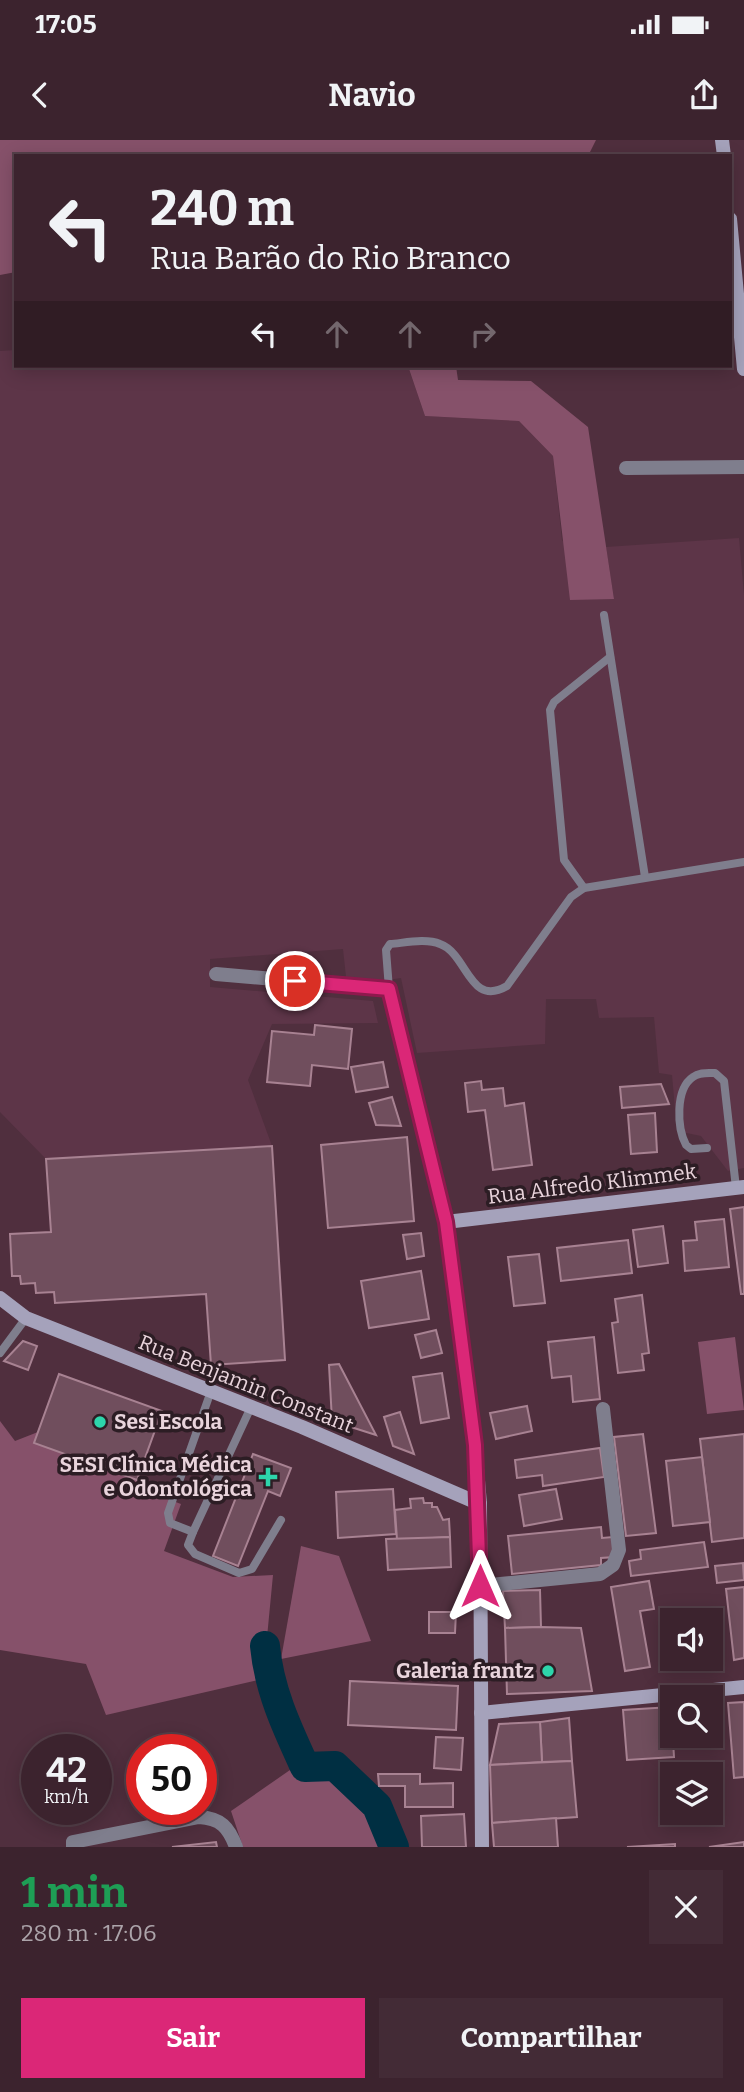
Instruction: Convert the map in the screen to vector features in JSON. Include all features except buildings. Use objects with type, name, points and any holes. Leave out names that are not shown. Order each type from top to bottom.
[{"type":"street","points":[[732,264],[735,331],[744,369]]},
{"type":"street","points":[[626,468],[744,467]]},
{"type":"street","points":[[216,974],[389,989],[446,1222],[475,1445],[480,1504],[482,1847]]},
{"type":"street","name":"Rua Alfredo Klimmek","points":[[446,1222],[740,1188]]},
{"type":"street","name":"Rua Benjamin Constant","points":[[0,1298],[26,1318],[251,1407],[480,1504]]},
{"type":"street","points":[[480,1586],[600,1574],[614,1565],[619,1550],[603,1409]]},
{"type":"street","points":[[481,1713],[744,1687]]},
{"type":"street","points":[[73,1844],[199,1818],[217,1820],[230,1832],[236,1847]]},
{"type":"lane","points":[[604,615],[645,877]]},
{"type":"lane","points":[[584,888],[564,860],[550,710],[554,702],[610,657]]},
{"type":"lane","points":[[389,989],[387,946],[440,943],[451,951],[477,986],[488,992],[498,991],[508,985],[571,897],[584,888],[744,862]]},
{"type":"lane","points":[[707,1148],[691,1149],[686,1145],[679,1103],[688,1081],[695,1074],[715,1073],[724,1081],[740,1188]]},
{"type":"lane","points":[[0,1353],[26,1318]]},
{"type":"lane","points":[[193,1532],[170,1523],[168,1513],[211,1391]]},
{"type":"lane","points":[[251,1407],[188,1545],[195,1554],[239,1573],[246,1572],[252,1569],[281,1520]]},
{"type":"shaded area","points":[[0,140],[596,140],[589,154],[14,154],[14,272],[0,275]]},
{"type":"shaded area","points":[[14,350],[14,368],[409,368],[425,416],[519,421],[553,456],[562,540],[614,599],[606,547],[739,538],[744,595],[744,1168],[728,1171],[701,1136],[677,1131],[672,1075],[659,1073],[654,1017],[599,1018],[596,999],[546,999],[545,1044],[417,1053],[401,978],[347,986],[343,949],[210,959],[210,987],[373,1001],[378,1023],[272,1024],[248,1080],[272,1146],[46,1159],[0,1112],[0,351]]},
{"type":"shaded area","points":[[409,368],[456,368],[458,380],[531,381],[588,427],[614,599],[570,600],[553,456],[519,421],[425,416]]},
{"type":"shaded area","points":[[735,1337],[744,1410],[707,1414],[698,1342]]},
{"type":"shaded area","points":[[0,1421],[15,1441],[38,1432],[34,1443],[137,1480],[136,1487],[181,1504],[164,1551],[233,1577],[273,1575],[263,1679],[106,1715],[86,1664],[0,1650]]},
{"type":"shaded area","points":[[301,1546],[339,1556],[371,1641],[281,1659]]},
{"type":"shaded area","points":[[290,1770],[304,1780],[328,1777],[365,1809],[380,1847],[243,1847],[231,1811]]},
{"type":"waterway","points":[[265,1646],[270,1678],[285,1723],[305,1767],[335,1766],[377,1806],[394,1847]]},
{"type":"place","name":"Sesi Escola","points":[[100,1422]]},
{"type":"place","name":"SESI Clínica Médica e Odontológica","points":[[268,1477]]},
{"type":"place","name":"Galeria frantz","points":[[548,1671]]},
{"type":"route","points":[[295,981],[389,989],[446,1222],[475,1445],[480,1504],[480,1586]]}]
